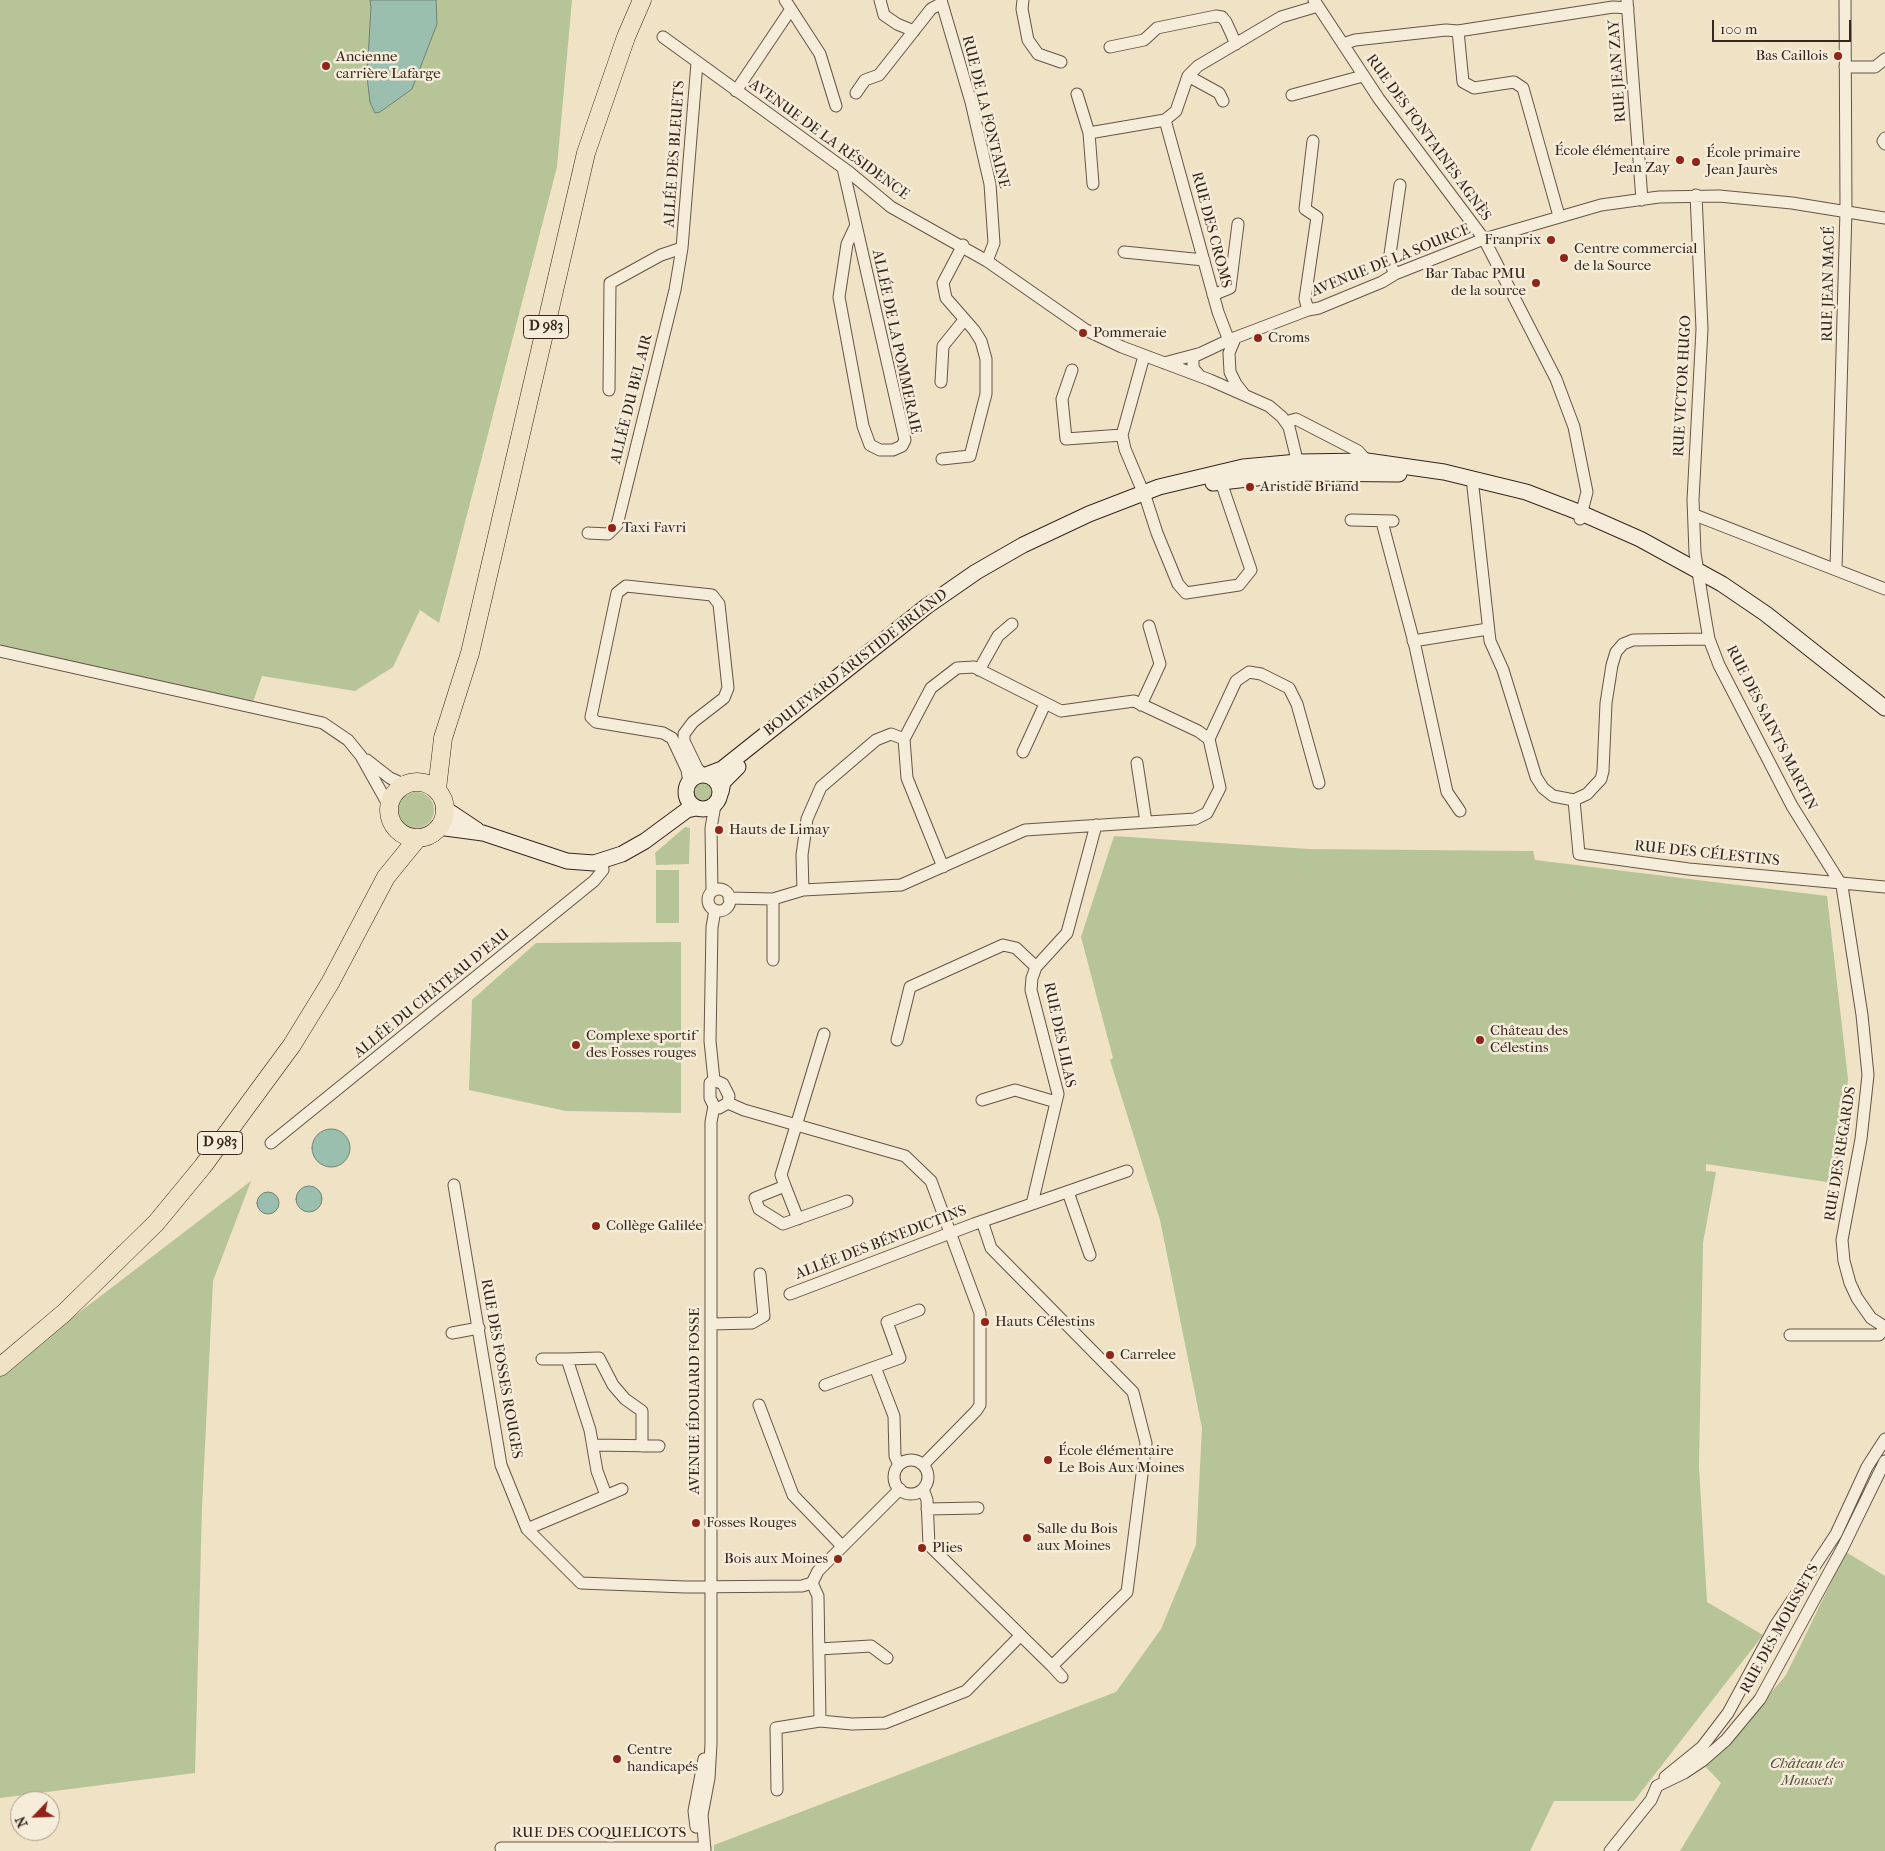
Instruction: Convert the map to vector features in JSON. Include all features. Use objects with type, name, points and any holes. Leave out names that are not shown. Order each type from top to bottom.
[{"type":"main road","name":"D 983","points":[[437,789],[443,738],[470,653],[586,153],[626,37],[642,0]]},
{"type":"main road","name":"BOULEVARD ARISTIDE BRIAND","points":[[438,827],[483,833],[567,861],[602,861],[628,851],[646,841],[685,812],[708,803],[725,779],[886,644],[982,575],[1040,542],[1145,496],[1363,456],[1473,481],[1581,516],[1699,574],[1766,614],[1885,708]]},
{"type":"main road","name":"BOULEVARD ARISTIDE BRIAND","points":[[628,851],[682,802],[696,781],[722,769],[900,626],[968,577],[1053,530],[1145,496],[1243,467],[1299,467],[1473,481]]},
{"type":"main road","name":"BOULEVARD ARISTIDE BRIAND","points":[[1699,574],[1754,613],[1885,714]]},
{"type":"main road","name":"D 983","points":[[408,783],[430,760],[443,738]]},
{"type":"main road","points":[[696,781],[716,781],[708,803],[690,803],[696,781]]},
{"type":"main road","points":[[422,782],[437,789],[444,808],[443,818],[438,827],[426,837],[417,838],[409,837],[396,830],[390,817],[389,806],[396,789],[408,783],[422,782]]},
{"type":"main road","name":"BOULEVARD ARISTIDE BRIAND","points":[[444,808],[483,833]]},
{"type":"main road","name":"D 983","points":[[386,877],[396,830]]},
{"type":"main road","name":"D 983","points":[[0,1367],[71,1306],[156,1222],[203,1166],[250,1104],[296,1037],[330,983],[386,877],[417,838]]},
{"type":"street","points":[[880,0],[884,15],[897,24],[914,30]]},
{"type":"street","points":[[1023,0],[1022,9],[1028,40],[1038,54],[1061,62]]},
{"type":"street","name":"RUE JEAN MACÉ","points":[[1836,569],[1846,210],[1845,0]]},
{"type":"street","points":[[856,93],[865,80],[879,75],[931,9],[941,2]]},
{"type":"street","name":"RUE DE LA FONTAINE","points":[[941,2],[970,102],[990,184],[994,243],[988,261]]},
{"type":"street","points":[[1089,133],[1166,120],[1176,111],[1188,76],[1198,66],[1281,17],[1316,3]]},
{"type":"street","name":"RUE DES FONTAINES AGNÈS","points":[[1316,3],[1363,76],[1484,239],[1566,400],[1574,428],[1587,492],[1581,516]]},
{"type":"street","points":[[736,92],[788,4],[820,54],[836,106]]},
{"type":"street","points":[[1343,44],[1355,40],[1428,32],[1458,31],[1628,4]]},
{"type":"street","name":"RUE JEAN ZAY","points":[[1628,4],[1642,200]]},
{"type":"street","points":[[1110,47],[1144,40],[1157,28],[1216,16],[1226,22],[1236,44]]},
{"type":"street","points":[[1458,31],[1463,82],[1474,88],[1514,82],[1523,88],[1560,216]]},
{"type":"street","name":"AVENUE DE LA RÉSIDENCE","points":[[663,37],[736,92],[843,168],[891,207],[963,245],[1086,330],[1144,356],[1205,378],[1269,406],[1286,422],[1291,432],[1299,467]]},
{"type":"street","points":[[1845,67],[1875,67],[1885,59]]},
{"type":"street","name":"ALLÉE DES BLEUETS","points":[[682,248],[697,63]]},
{"type":"street","points":[[1188,76],[1219,93],[1223,101]]},
{"type":"street","points":[[1292,95],[1363,76]]},
{"type":"street","points":[[1077,94],[1089,133],[1093,184]]},
{"type":"street","name":"RUE DES CROMS","points":[[1166,120],[1213,295],[1231,349]]},
{"type":"street","points":[[1885,138],[1882,141],[1885,144]]},
{"type":"street","points":[[1308,310],[1306,298],[1317,218],[1305,209],[1313,140]]},
{"type":"street","name":"ALLÉE DE LA POMMERAIE","points":[[843,168],[905,440],[902,446],[893,450],[880,450],[870,445],[863,426],[839,297],[847,244],[855,226]]},
{"type":"street","points":[[1395,274],[1388,261],[1400,185]]},
{"type":"street","name":"AVENUE DE LA SOURCE","points":[[1198,354],[1216,348],[1231,349],[1308,310],[1319,308],[1382,282],[1395,274],[1484,239],[1601,205],[1696,195],[1792,203],[1846,210],[1885,218]]},
{"type":"street","name":"RUE VICTOR HUGO","points":[[1696,195],[1702,329],[1695,445],[1695,553],[1699,574]]},
{"type":"street","points":[[1213,295],[1230,288],[1238,224]]},
{"type":"street","points":[[942,459],[970,456],[986,394],[986,359],[981,341],[974,330],[946,298],[943,283],[963,245]]},
{"type":"street","points":[[609,390],[610,283],[661,255],[682,248]]},
{"type":"street","name":"ALLÉE DU BEL AIR","points":[[588,533],[608,534],[617,525],[675,290],[682,248]]},
{"type":"street","points":[[1124,252],[1204,260]]},
{"type":"street","points":[[941,382],[943,346],[964,320]]},
{"type":"street","points":[[1231,349],[1234,380],[1244,394]]},
{"type":"street","name":"AVENUE DE LA SOURCE","points":[[1205,378],[1222,375],[1231,349]]},
{"type":"street","points":[[1164,363],[1198,354]]},
{"type":"street","points":[[1198,354],[1192,359],[1192,366],[1205,378]]},
{"type":"street","points":[[1144,356],[1122,435],[1125,449],[1178,584],[1186,593],[1239,585],[1251,570],[1221,482]]},
{"type":"street","points":[[1072,370],[1062,399],[1066,439],[1122,435]]},
{"type":"street","points":[[1286,422],[1296,419],[1363,456]]},
{"type":"street","points":[[1473,481],[1488,629],[1536,776],[1543,788],[1553,796],[1574,800],[1595,787],[1603,771],[1606,703],[1616,652],[1623,644],[1633,640],[1709,639]]},
{"type":"street","points":[[1695,515],[1885,589]]},
{"type":"street","points":[[1351,520],[1388,521],[1447,792],[1460,811]]},
{"type":"street","name":"RUE DES SAINTS MARTIN","points":[[1699,574],[1709,639],[1719,665],[1792,806],[1840,883]]},
{"type":"street","points":[[626,586],[712,595],[719,604],[728,688],[724,698],[692,722],[684,734],[684,741],[696,766],[696,781],[687,770],[672,738],[663,732],[596,722],[591,717],[617,593],[626,586]]},
{"type":"street","points":[[979,670],[998,636],[1012,624]]},
{"type":"street","points":[[1141,704],[1160,664],[1149,626]]},
{"type":"street","points":[[1413,641],[1488,629]]},
{"type":"street","points":[[0,652],[324,723],[348,740],[361,756],[389,806]]},
{"type":"street","points":[[943,866],[907,778],[904,739],[931,688],[957,668],[974,667],[1045,704],[1061,710],[1134,701],[1198,731],[1209,739]]},
{"type":"street","points":[[729,898],[773,899],[803,890],[901,885],[1025,830],[1195,819],[1207,813],[1220,788],[1209,739],[1236,682],[1250,672],[1261,674],[1289,688],[1297,704],[1320,783]]},
{"type":"street","points":[[1023,752],[1045,704]]},
{"type":"street","points":[[803,890],[802,855],[807,819],[820,787],[876,740],[891,734],[904,739]]},
{"type":"street","points":[[361,756],[390,778],[408,783]]},
{"type":"street","points":[[1138,762],[1146,822]]},
{"type":"street","name":"RUE DES CÉLESTINS","points":[[1574,800],[1580,854],[1689,869],[1885,887]]},
{"type":"street","points":[[708,803],[711,828],[712,892]]},
{"type":"street","points":[[897,1040],[910,987],[1003,945],[1016,948],[1036,967],[1067,933],[1096,825]]},
{"type":"street","name":"ALLÉE DU CHÂTEAU D'EAU","points":[[271,1143],[594,881],[603,870],[602,861]]},
{"type":"street","name":"RUE DES REGARDS","points":[[1790,1335],[1879,1335],[1885,1328],[1871,1318],[1857,1298],[1844,1261],[1842,1240],[1861,1139],[1868,1075],[1862,1015],[1840,883]]},
{"type":"street","points":[[721,889],[726,892],[729,898],[725,908],[715,910],[708,903],[708,897],[712,892],[721,889]]},
{"type":"street","points":[[773,899],[773,960]]},
{"type":"street","points":[[714,1080],[710,1041],[712,927],[715,910]]},
{"type":"street","name":"RUE DES LILAS","points":[[1032,1204],[1058,1094],[1031,990],[1036,967]]},
{"type":"street","points":[[798,1219],[781,1174],[824,1034]]},
{"type":"street","points":[[714,1080],[723,1084],[729,1096],[728,1103]]},
{"type":"street","points":[[714,1080],[710,1083],[709,1090],[714,1106],[719,1108],[728,1103]]},
{"type":"street","points":[[982,1100],[1015,1090],[1056,1102]]},
{"type":"street","points":[[728,1103],[744,1110],[905,1156],[930,1181],[980,1313],[980,1405],[923,1465]]},
{"type":"street","name":"AVENUE ÉDOUARD FOSSE","points":[[702,1850],[694,1811],[709,1726],[711,1118],[714,1106]]},
{"type":"street","points":[[1052,1666],[1127,1592],[1146,1443],[1133,1392],[991,1248],[982,1221],[1127,1171]]},
{"type":"street","name":"RUE DES FOSSES ROUGES","points":[[454,1185],[501,1465],[527,1529],[580,1584],[685,1587],[710,1585],[802,1586],[812,1583]]},
{"type":"street","points":[[786,1186],[755,1198],[759,1209],[784,1224],[847,1201]]},
{"type":"street","points":[[1068,1192],[1090,1255]]},
{"type":"street","name":"ALLÉE DES BÉNEDICTINS","points":[[790,1294],[982,1221]]},
{"type":"street","points":[[711,1324],[752,1322],[764,1316],[760,1274]]},
{"type":"street","points":[[824,1385],[900,1358],[887,1322],[919,1310]]},
{"type":"street","points":[[452,1333],[479,1328]]},
{"type":"street","points":[[542,1359],[599,1358],[613,1385],[625,1399],[642,1411],[642,1446]]},
{"type":"street","points":[[568,1359],[590,1430],[597,1471],[606,1495]]},
{"type":"street","points":[[875,1367],[894,1416],[895,1456],[899,1465],[895,1480],[900,1489],[914,1493],[923,1488]]},
{"type":"street","points":[[759,1404],[793,1495],[842,1546]]},
{"type":"street","points":[[1610,1851],[1652,1800],[1657,1786],[1702,1746],[1728,1713],[1776,1626],[1836,1534],[1866,1468],[1885,1439]]},
{"type":"street","points":[[593,1445],[659,1446]]},
{"type":"street","points":[[899,1465],[908,1460],[923,1465],[928,1474],[923,1488],[927,1509],[929,1545],[1062,1677]]},
{"type":"street","name":"RUE DES MOUSSETS","points":[[1657,1786],[1684,1773],[1702,1761],[1726,1740],[1760,1699],[1843,1547],[1885,1461]]},
{"type":"street","points":[[820,1721],[818,1596],[812,1583],[818,1571],[900,1489]]},
{"type":"street","points":[[527,1529],[622,1490]]},
{"type":"street","points":[[927,1509],[978,1508]]},
{"type":"street","points":[[777,1790],[776,1728],[820,1721],[852,1724],[885,1723],[966,1691],[1020,1636]]},
{"type":"street","points":[[819,1648],[871,1646],[887,1658]]},
{"type":"street","name":"RUE DES COQUELICOTS","points":[[501,1848],[702,1850]]},
{"type":"green space","points":[[0,0],[572,0],[557,167],[439,623],[420,610],[393,667],[355,691],[262,676],[253,702],[0,646]]},
{"type":"green space","points":[[703,783],[709,786],[712,792],[709,798],[703,801],[697,798],[694,792],[697,786]]},
{"type":"green space","points":[[416,792],[423,793],[429,797],[433,803],[433,817],[429,823],[423,827],[416,828],[409,827],[403,823],[399,817],[398,810],[399,803],[403,797],[409,793]]},
{"type":"green space","points":[[685,827],[690,828],[689,864],[656,865],[655,853]]},
{"type":"green space","name":"Château des Célestins","points":[[1114,836],[1309,849],[1533,851],[1535,860],[1827,896],[1848,1079],[1843,1136],[1833,1183],[1706,1164],[1706,1171],[1716,1172],[1703,1243],[1699,1467],[1707,1602],[1763,1635],[1634,1801],[1554,1801],[1530,1851],[714,1851],[714,1845],[1116,1692],[1161,1629],[1196,1545],[1202,1428],[1160,1220],[1110,1060],[1113,1058],[1081,937]]},
{"type":"green space","points":[[656,870],[679,870],[679,923],[656,923]]},
{"type":"green space","name":"Complexe sportif des Fosses rouges","points":[[681,942],[681,1113],[566,1111],[469,1090],[472,1000],[536,943]]},
{"type":"green space","points":[[251,1181],[213,1281],[202,1508],[195,1773],[55,1791],[10,1791],[10,1797],[0,1798],[0,1373]]},
{"type":"green space","name":"Château des Moussets","points":[[1846,1552],[1885,1576],[1885,1851],[1680,1851],[1721,1783],[1703,1764],[1738,1732],[1786,1675]]},
{"type":"shaded area","points":[[370,0],[436,0],[437,24],[412,89],[380,112],[375,113],[370,102],[367,77]]},
{"type":"shaded area","points":[[331,1129],[344,1135],[350,1148],[344,1161],[331,1167],[318,1161],[312,1148],[318,1135]]},
{"type":"shaded area","points":[[309,1186],[318,1190],[322,1199],[318,1208],[309,1212],[300,1208],[296,1199],[300,1190]]},
{"type":"shaded area","points":[[268,1192],[276,1195],[279,1203],[276,1211],[268,1214],[260,1211],[257,1203],[260,1195]]},
{"type":"place","name":"Bas Caillois","points":[[1838,56]]},
{"type":"place","name":"Ancienne carrière Lafarge","points":[[326,66]]},
{"type":"place","name":"École élémentaire Jean Zay","points":[[1680,160]]},
{"type":"place","name":"École primaire Jean Jaurès","points":[[1696,162]]},
{"type":"place","name":"Franprix","points":[[1551,240]]},
{"type":"place","name":"Centre commercial de la Source","points":[[1564,258]]},
{"type":"place","name":"Bar Tabac PMU de la source","points":[[1536,283]]},
{"type":"place","name":"Pommeraie","points":[[1083,333]]},
{"type":"place","name":"Croms","points":[[1258,338]]},
{"type":"place","name":"Aristide Briand","points":[[1250,487]]},
{"type":"place","name":"Taxi Favri","points":[[612,528]]},
{"type":"place","name":"Hauts de Limay","points":[[719,830]]},
{"type":"place","name":"Château des Célestins","points":[[1480,1040]]},
{"type":"place","name":"Complexe sportif des Fosses rouges","points":[[576,1045]]},
{"type":"place","name":"Collège Galilée","points":[[596,1226]]},
{"type":"place","name":"Hauts Célestins","points":[[985,1322]]},
{"type":"place","name":"Carrelee","points":[[1110,1355]]},
{"type":"place","name":"École élémentaire Le Bois Aux Moines","points":[[1048,1460]]},
{"type":"place","name":"Fosses Rouges","points":[[696,1523]]},
{"type":"place","name":"Salle du Bois aux Moines","points":[[1027,1538]]},
{"type":"place","name":"Plies","points":[[922,1548]]},
{"type":"place","name":"Bois aux Moines","points":[[838,1559]]},
{"type":"place","name":"Centre handicapés","points":[[617,1759]]}]
